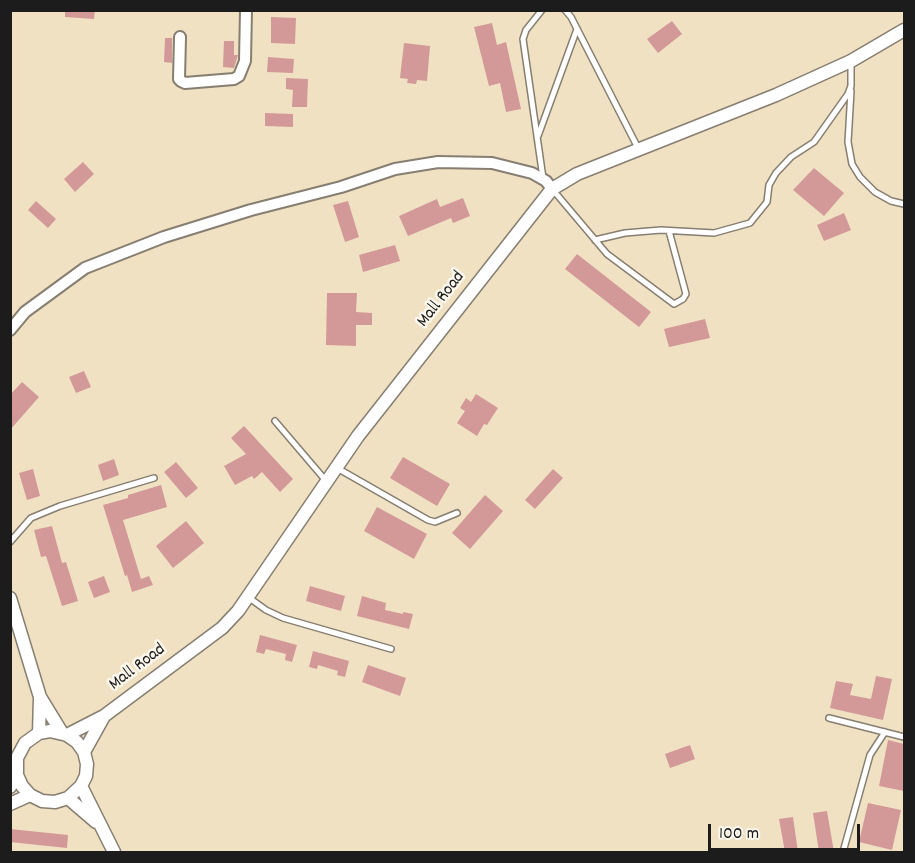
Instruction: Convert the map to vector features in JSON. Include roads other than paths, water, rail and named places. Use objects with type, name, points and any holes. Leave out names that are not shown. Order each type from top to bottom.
[{"type":"street","points":[[180,37],[179,79],[181,81],[185,83],[234,79],[239,76],[245,61],[246,10]]},
{"type":"street","name":"Mall Road","points":[[104,716],[222,628],[249,597],[358,436],[548,184],[776,95],[850,62],[904,30]]},
{"type":"street","points":[[10,330],[25,312],[85,268],[164,237],[251,210],[341,187],[395,169],[438,162],[492,163],[532,173],[548,184]]},
{"type":"street","points":[[10,598],[40,697],[64,734]]},
{"type":"street","points":[[39,733],[40,697]]},
{"type":"street","points":[[64,734],[104,716]]},
{"type":"street","points":[[84,752],[104,716]]},
{"type":"street","points":[[50,731],[64,734],[77,742],[84,752],[87,764],[86,776],[81,786],[68,798],[55,802],[42,801],[30,795],[22,786],[17,775],[17,758],[25,743],[39,733],[50,731]]},
{"type":"street","points":[[10,787],[17,775]]},
{"type":"street","points":[[81,786],[114,852]]},
{"type":"street","points":[[10,804],[30,795]]},
{"type":"street","points":[[68,798],[100,825]]},
{"type":"lane","points":[[542,10],[526,30],[523,39],[538,138],[548,184],[607,254],[620,266],[674,304],[683,299],[686,294],[669,231]]},
{"type":"lane","points":[[565,10],[639,150]]},
{"type":"lane","points":[[538,138],[577,29]]},
{"type":"lane","points":[[850,62],[848,142],[852,164],[860,177],[875,192],[891,201],[904,204]]},
{"type":"lane","points":[[595,240],[625,233],[669,231],[714,233],[750,223],[767,202],[769,185],[776,173],[791,157],[814,142],[848,94],[851,86]]},
{"type":"lane","points":[[275,421],[327,482]]},
{"type":"lane","points":[[337,468],[428,520],[435,522],[457,513]]},
{"type":"lane","points":[[10,542],[31,518],[153,478]]},
{"type":"lane","points":[[249,597],[266,610],[283,618],[391,649]]},
{"type":"lane","points":[[828,718],[904,737]]},
{"type":"lane","points":[[843,852],[870,755],[885,732]]}]
